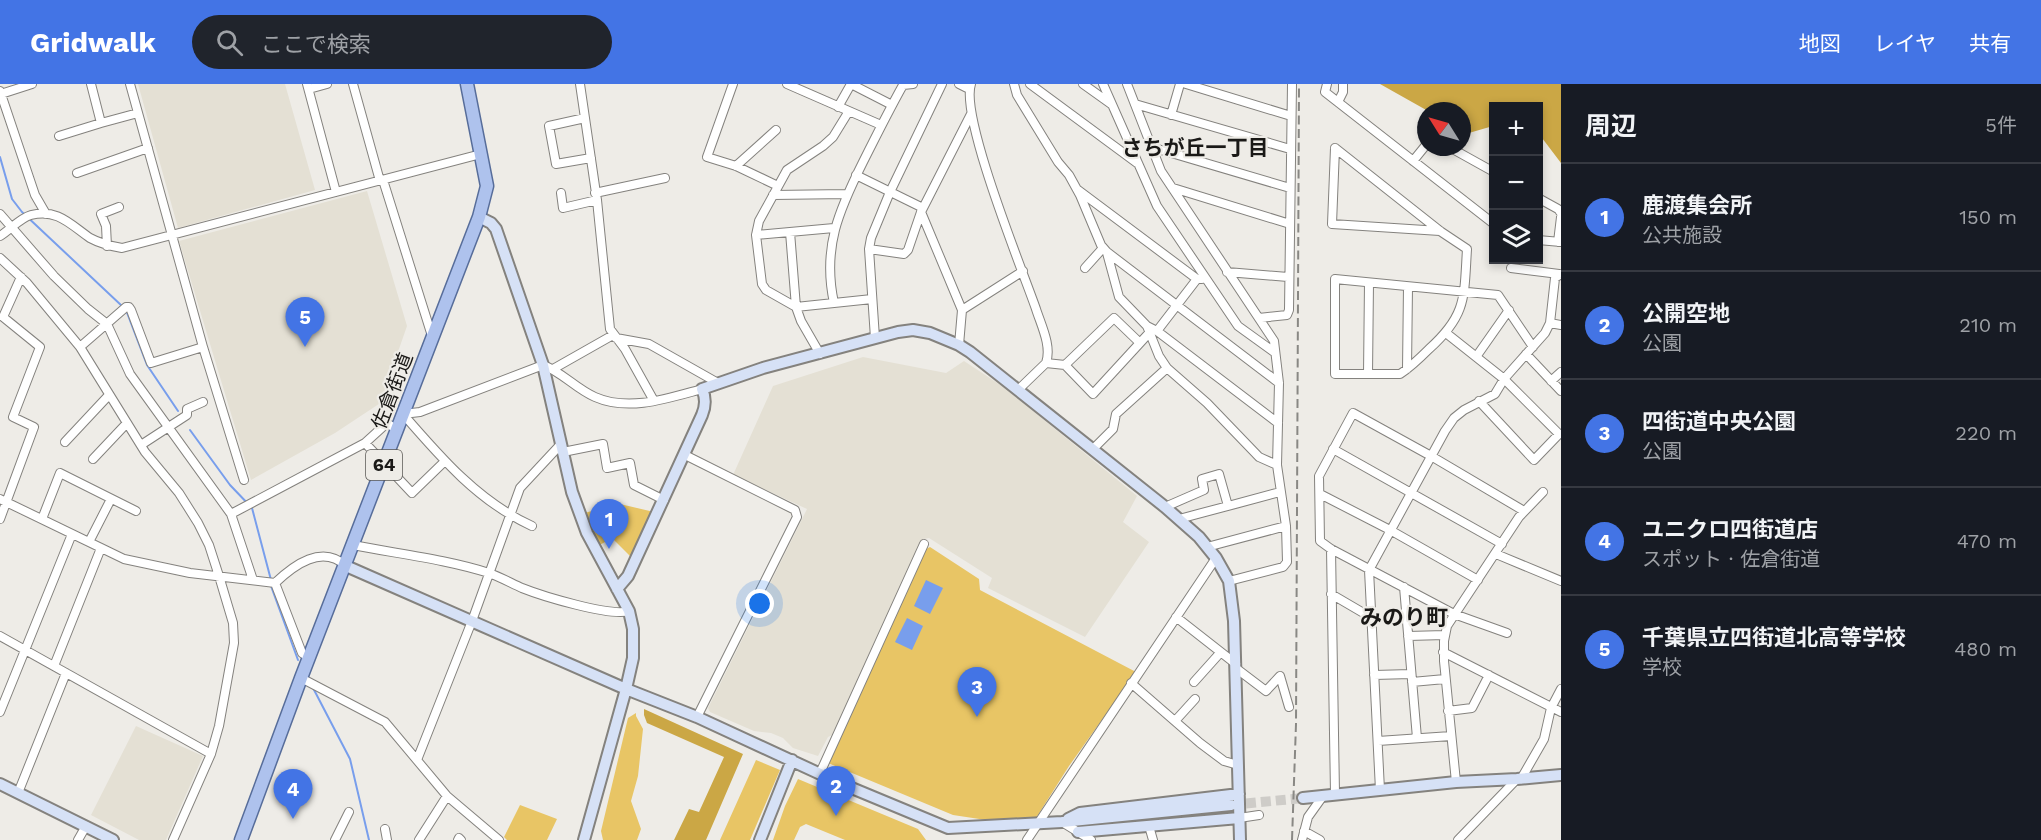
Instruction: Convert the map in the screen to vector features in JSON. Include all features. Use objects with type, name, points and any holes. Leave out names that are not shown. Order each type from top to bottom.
[{"type":"main road","name":"佐倉街道","points":[[241,840],[479,217],[487,186],[467,84]]},
{"type":"street","points":[[32,84],[0,93],[35,195],[45,214]]},
{"type":"street","points":[[91,84],[102,123]]},
{"type":"street","points":[[130,84],[203,347],[244,480]]},
{"type":"street","points":[[327,84],[308,87],[336,192]]},
{"type":"street","points":[[353,84],[433,339]]},
{"type":"street","points":[[580,84],[596,196],[607,317],[610,329],[625,349],[654,401]]},
{"type":"street","points":[[733,84],[707,157],[736,166],[778,186]]},
{"type":"street","points":[[787,84],[881,126]]},
{"type":"street","points":[[838,107],[851,84],[892,105]]},
{"type":"street","points":[[834,303],[829,273],[834,228],[856,175],[903,85],[914,84]]},
{"type":"street","points":[[875,338],[869,249],[871,238],[890,192],[942,84]]},
{"type":"street","points":[[959,84],[970,87],[971,114],[984,162],[1046,339],[1048,357],[1046,363],[1019,389]]},
{"type":"street","points":[[1014,84],[1017,95],[1077,189],[1105,250],[1119,297],[1151,330],[1278,423]]},
{"type":"street","points":[[1030,84],[1138,164]]},
{"type":"street","points":[[1083,84],[1112,105]]},
{"type":"street","points":[[1103,84],[1157,207],[1238,326],[1274,352]]},
{"type":"street","points":[[1127,84],[1161,171],[1274,341],[1278,383],[1277,465],[1286,526],[1287,562],[1283,567],[1229,581]]},
{"type":"street","points":[[1172,115],[1180,84]]},
{"type":"street","points":[[1186,84],[1291,116]]},
{"type":"street","points":[[1259,318],[1287,315],[1289,310],[1292,84]]},
{"type":"street","points":[[1327,84],[1325,92],[1489,220]]},
{"type":"street","points":[[1338,102],[1343,92],[1343,84]]},
{"type":"street","points":[[1135,104],[1290,149]]},
{"type":"street","points":[[849,111],[833,137],[787,170],[759,221],[756,235],[762,284],[766,290],[796,307],[872,299]]},
{"type":"street","points":[[59,136],[138,113]]},
{"type":"street","points":[[869,249],[904,254],[908,250],[922,210],[971,114]]},
{"type":"street","points":[[585,118],[549,126],[556,164],[591,158]]},
{"type":"street","points":[[736,166],[776,130]]},
{"type":"street","points":[[77,173],[148,147]]},
{"type":"street","points":[[1151,147],[1290,188]]},
{"type":"street","points":[[1440,231],[1332,224],[1335,148],[1423,218],[1467,249],[1464,293],[1458,316],[1446,333],[1400,374],[1335,374],[1335,279],[1464,293],[1498,295],[1533,347]]},
{"type":"street","points":[[0,236],[27,217],[45,214],[61,216],[89,237],[107,246],[122,248],[481,154]]},
{"type":"street","points":[[1413,161],[1417,156]]},
{"type":"street","points":[[1465,156],[1489,169]]},
{"type":"street","points":[[856,175],[922,210],[962,310],[959,345]]},
{"type":"street","points":[[561,193],[563,208],[596,196],[665,178]]},
{"type":"street","points":[[1173,188],[1290,224]]},
{"type":"street","points":[[1077,189],[1197,279],[1206,279]]},
{"type":"street","points":[[773,195],[847,194]]},
{"type":"street","points":[[1543,200],[1558,209],[1561,215],[1559,242],[1543,240]]},
{"type":"street","points":[[107,246],[106,226],[101,214],[119,207]]},
{"type":"street","points":[[0,214],[54,276],[107,324],[130,375],[231,514],[253,580]]},
{"type":"street","points":[[479,217],[491,223],[496,229],[548,367],[572,492],[587,532],[629,612],[634,641],[626,689],[584,840]]},
{"type":"street","points":[[756,235],[834,228]]},
{"type":"street","points":[[790,232],[796,307],[801,321],[820,354]]},
{"type":"street","points":[[1085,268],[1105,250]]},
{"type":"street","points":[[1105,250],[1278,383]]},
{"type":"street","points":[[0,258],[21,277],[80,347],[141,445],[178,492],[198,523],[219,576],[233,623],[234,643],[219,726],[211,754],[173,840]]},
{"type":"street","points":[[1511,268],[1560,274]]},
{"type":"street","points":[[962,310],[1023,271]]},
{"type":"street","points":[[1227,272],[1288,277]]},
{"type":"street","points":[[1380,790],[1370,570],[1390,530],[1454,418],[1479,401],[1495,394],[1504,380],[1545,333],[1550,323],[1555,278],[1560,274]]},
{"type":"street","points":[[0,519],[4,500],[34,427],[13,417],[40,347],[3,317],[21,277]]},
{"type":"street","points":[[1046,363],[1065,365],[1093,394],[1177,304],[1197,279]]},
{"type":"street","points":[[1368,374],[1369,283]]},
{"type":"street","points":[[1407,369],[1408,287]]},
{"type":"street","points":[[80,347],[124,308],[129,307],[151,363],[203,347]]},
{"type":"street","points":[[1476,357],[1509,310]]},
{"type":"street","points":[[1065,365],[1114,318],[1140,343]]},
{"type":"street","points":[[1550,323],[1561,325]]},
{"type":"street","points":[[548,367],[596,398],[622,402],[654,401],[702,389],[762,368],[913,330],[930,333],[959,345],[1019,389],[1165,507],[1199,537],[1216,558],[1229,581],[1234,621],[1240,840]]},
{"type":"street","points":[[1151,330],[1159,356],[1167,368],[1207,403],[1259,457],[1277,465]]},
{"type":"street","points":[[1446,333],[1504,380],[1559,434],[1534,460],[1479,401]]},
{"type":"street","points":[[403,414],[420,412],[548,367],[615,336],[649,344],[718,383]]},
{"type":"street","points":[[1526,354],[1561,391]]},
{"type":"street","points":[[1093,449],[1113,429],[1116,414],[1167,368]]},
{"type":"street","points":[[1551,381],[1561,372]]},
{"type":"street","points":[[617,590],[628,576],[706,406],[702,389]]},
{"type":"street","points":[[65,442],[109,394]]},
{"type":"street","points":[[141,445],[187,415],[187,409],[203,402]]},
{"type":"street","points":[[1507,633],[1454,614],[1320,541],[1319,476],[1353,413],[1524,511]]},
{"type":"street","points":[[403,414],[444,462],[467,483],[509,515],[532,526]]},
{"type":"street","points":[[93,459],[127,423]]},
{"type":"street","points":[[231,514],[365,443],[387,423],[398,430]]},
{"type":"street","points":[[365,443],[412,493],[444,462]]},
{"type":"street","points":[[417,760],[472,621],[520,489],[562,448],[603,444],[607,468],[630,463],[634,485],[664,500]]},
{"type":"street","points":[[1333,449],[1502,544]]},
{"type":"street","points":[[685,455],[795,510],[797,517],[697,717]]},
{"type":"street","points":[[42,519],[60,473],[136,512]]},
{"type":"street","points":[[1165,507],[1204,490],[1202,479],[1219,474],[1228,506]]},
{"type":"street","points":[[1179,519],[1280,492]]},
{"type":"street","points":[[1456,782],[1443,652],[1447,626],[1524,511],[1544,492]]},
{"type":"street","points":[[1320,494],[1390,530],[1478,580]]},
{"type":"street","points":[[90,542],[111,499]]},
{"type":"street","points":[[4,500],[124,559],[190,573],[272,582],[293,566],[316,557],[330,557],[339,560],[346,566],[948,828],[1062,822],[1231,805]]},
{"type":"street","points":[[1208,547],[1286,526]]},
{"type":"street","points":[[0,712],[72,534]]},
{"type":"street","points":[[820,773],[924,544]]},
{"type":"street","points":[[353,545],[489,573],[524,589],[601,610],[622,614],[629,612]]},
{"type":"street","points":[[54,666],[101,548]]},
{"type":"street","points":[[1331,549],[1335,794]]},
{"type":"street","points":[[1496,554],[1561,581]]},
{"type":"street","points":[[1027,840],[1216,558]]},
{"type":"street","points":[[272,582],[302,653],[310,657]]},
{"type":"street","points":[[1404,587],[1417,738]]},
{"type":"street","points":[[1331,594],[1372,618]]},
{"type":"street","points":[[1176,616],[1266,691],[1280,676],[1289,707]]},
{"type":"street","points":[[1408,636],[1445,635]]},
{"type":"street","points":[[0,636],[211,754]]},
{"type":"street","points":[[1443,652],[1561,712]]},
{"type":"street","points":[[1194,682],[1220,653]]},
{"type":"street","points":[[18,793],[66,672]]},
{"type":"street","points":[[1374,675],[1445,679]]},
{"type":"street","points":[[1448,711],[1472,708],[1489,675]]},
{"type":"street","points":[[301,678],[380,718],[447,796],[499,840]]},
{"type":"street","points":[[1131,683],[1200,743],[1224,761],[1238,765]]},
{"type":"street","points":[[1458,840],[1519,779],[1544,739],[1551,708],[1561,689]]},
{"type":"street","points":[[1175,721],[1195,699]]},
{"type":"street","points":[[1378,741],[1451,736]]},
{"type":"street","points":[[760,840],[792,760]]},
{"type":"street","points":[[1303,798],[1456,782],[1561,775]]},
{"type":"street","points":[[0,784],[112,840]]},
{"type":"street","points":[[1062,822],[1080,813],[1239,794]]},
{"type":"street","points":[[1302,840],[1308,817],[1323,795]]},
{"type":"street","points":[[419,840],[447,796]]},
{"type":"street","points":[[335,840],[349,812]]},
{"type":"street","points":[[1078,832],[1259,815]]},
{"type":"street","points":[[1062,822],[1091,840]]},
{"type":"street","points":[[78,840],[86,826]]},
{"type":"street","points":[[1149,826],[1153,840]]},
{"type":"street","points":[[944,840],[948,828]]},
{"type":"street","points":[[385,829],[387,840]]},
{"type":"street","points":[[1304,831],[1320,840]]},
{"type":"shaded area","points":[[138,84],[285,84],[315,190],[178,228]]},
{"type":"shaded area","points":[[1380,84],[1561,84],[1561,163],[1543,139],[1543,102],[1489,102],[1489,127],[1471,132],[1471,102],[1417,102],[1417,105]]},
{"type":"shaded area","points":[[367,191],[407,326],[392,369],[394,394],[335,433],[251,480],[179,241]]},
{"type":"shaded area","points":[[863,357],[946,373],[964,361],[1005,388],[1137,496],[1123,522],[1149,542],[1085,637],[988,588],[992,578],[929,538],[924,539],[834,734],[828,737],[818,756],[793,748],[783,738],[771,733],[754,731],[710,712],[708,708],[807,509],[733,475],[773,386]]},
{"type":"shaded area","points":[[620,504],[654,512],[634,560],[612,538],[598,546],[592,539],[584,513]]},
{"type":"shaded area","points":[[930,547],[979,579],[980,590],[1136,672],[1069,766],[1036,818],[986,820],[953,815],[828,763],[926,549]]},
{"type":"shaded area","points":[[644,709],[743,754],[706,840],[674,840],[689,809],[699,812],[724,757],[647,723]]},
{"type":"shaded area","points":[[636,713],[643,729],[638,776],[631,801],[641,829],[637,840],[603,840],[601,831],[628,718]]},
{"type":"shaded area","points":[[136,726],[203,756],[166,840],[139,840],[91,815]]},
{"type":"shaded area","points":[[756,760],[780,770],[750,840],[720,840]]},
{"type":"shaded area","points":[[798,779],[918,829],[926,840],[845,840],[806,824],[800,827],[794,840],[773,840]]},
{"type":"shaded area","points":[[520,805],[557,819],[547,840],[507,840],[504,837]]},
{"type":"water","points":[[926,580],[943,588],[930,614],[914,606]]},
{"type":"water","points":[[907,618],[923,626],[912,650],[895,642]]},
{"type":"waterway","points":[[0,157],[12,199],[22,212],[122,306]]},
{"type":"waterway","points":[[126,310],[147,365],[178,411]]},
{"type":"waterway","points":[[190,430],[230,485],[252,508],[271,580]]},
{"type":"waterway","points":[[271,586],[298,660]]},
{"type":"waterway","points":[[312,686],[350,759],[369,840]]},
{"type":"tunnel","points":[[1231,805],[1303,798]]},
{"type":"railway","points":[[1292,840],[1296,724],[1299,84]]},
{"type":"place","name":"千葉県立四街道北高等学校","points":[[305,347]]},
{"type":"place","name":"鹿渡集会所","points":[[609,549]]},
{"type":"place","name":"四街道中央公園","points":[[977,717]]},
{"type":"place","name":"公開空地","points":[[836,816]]},
{"type":"place","name":"ユニクロ四街道店","points":[[293,819]]},
{"type":"district","name":"さちが丘一丁目","points":[[1195,148]]},
{"type":"district","name":"みのり町","points":[[1404,617]]}]
